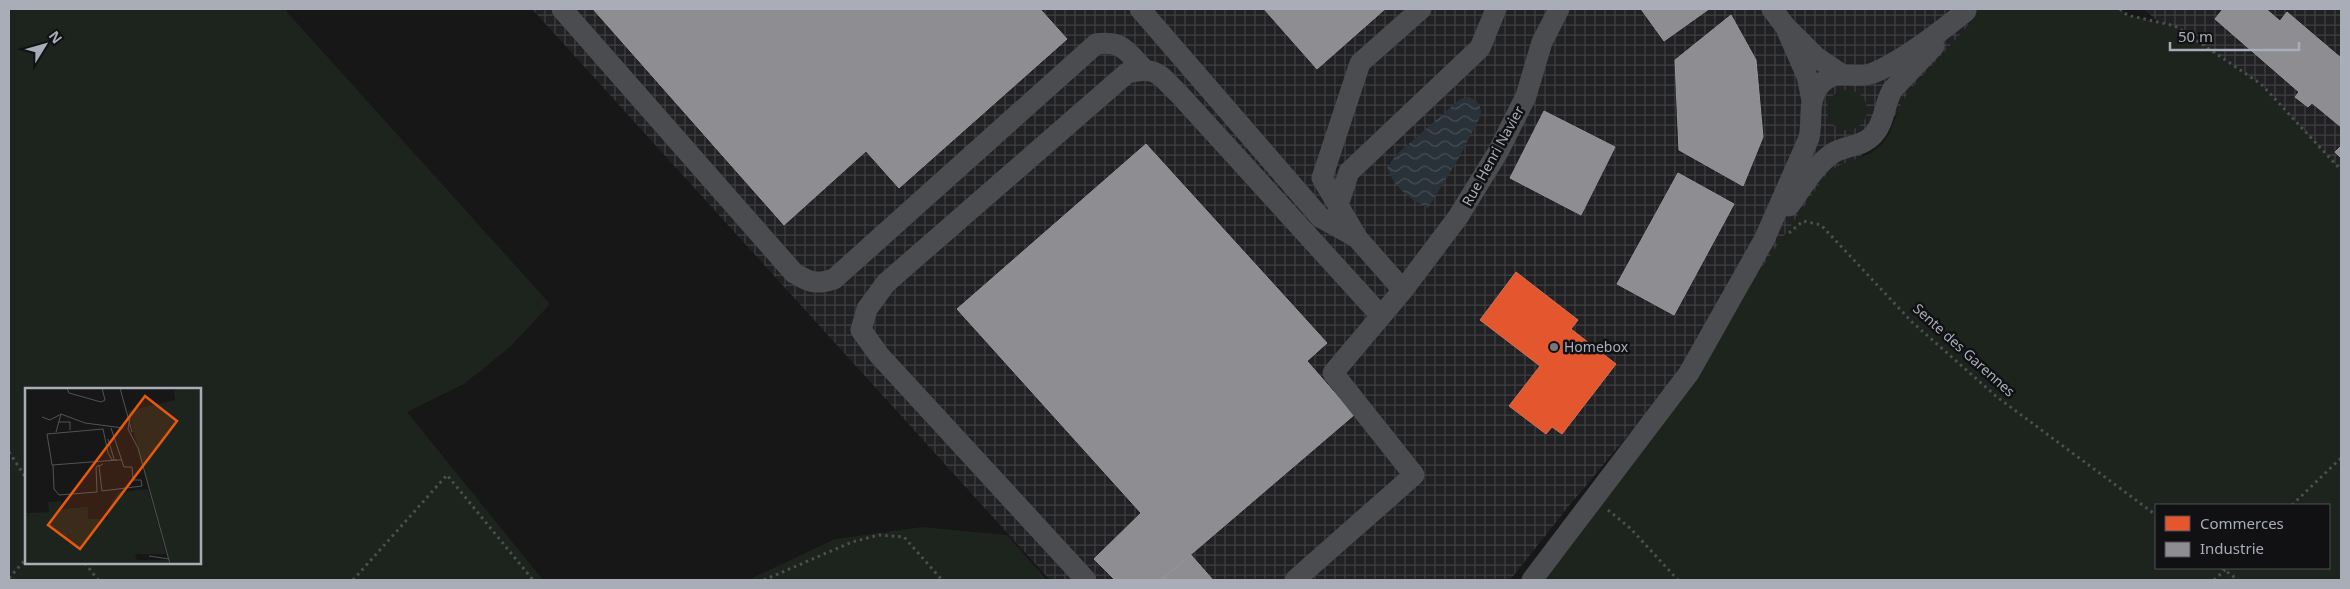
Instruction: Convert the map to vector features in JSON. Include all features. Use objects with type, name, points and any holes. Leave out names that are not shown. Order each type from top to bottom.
[{"type":"street","points":[[562,9],[794,273],[807,281],[821,283],[834,279],[1096,44],[1108,42],[1120,44],[1144,69]]},
{"type":"street","points":[[1140,9],[1320,217],[1358,239]]},
{"type":"street","points":[[1403,290],[1358,239],[1322,178],[1360,63],[1421,9]]},
{"type":"street","points":[[1338,205],[1349,172],[1480,48],[1496,9]]},
{"type":"street","name":"Rue Henri Navier","points":[[1295,580],[1414,475],[1333,373],[1403,290],[1458,217],[1498,152],[1526,96],[1542,42],[1559,9]]},
{"type":"street","points":[[1772,9],[1785,26],[1816,57],[1869,81],[1877,89],[1882,100],[1884,112]]},
{"type":"street","points":[[1532,580],[1689,373],[1764,240],[1806,144],[1816,90],[1824,81],[1850,74],[1868,75],[1883,68],[1929,39],[1967,10]]},
{"type":"street","points":[[1764,240],[1820,164],[1831,155],[1848,146],[1859,144],[1870,138],[1878,130],[1893,88],[1967,10]]},
{"type":"street","points":[[1785,26],[1805,70],[1810,86],[1812,110],[1817,130],[1825,139],[1836,144],[1848,146]]},
{"type":"street","points":[[1086,580],[879,355],[860,330],[867,308],[886,283],[1128,73],[1144,69],[1156,72],[1178,94],[1381,316]]},
{"type":"path","points":[[2120,9],[2127,15],[2175,26],[2261,84],[2341,170]]},
{"type":"path","name":"Sente des Garennes","points":[[1764,240],[1786,235],[1803,221],[1821,225],[1912,322],[1997,397],[2155,514]]},
{"type":"path","points":[[9,452],[25,476]]},
{"type":"path","points":[[2293,504],[2341,458]]},
{"type":"path","points":[[353,580],[447,475],[533,580]]},
{"type":"path","points":[[1595,499],[1630,528],[1678,580]]},
{"type":"path","points":[[764,580],[852,542],[879,536],[904,537],[942,580]]},
{"type":"path","points":[[9,578],[25,560]]},
{"type":"path","points":[[86,564],[98,580]]},
{"type":"path","points":[[2214,580],[2224,569]]},
{"type":"path","points":[[2226,569],[2238,580]]},
{"type":"shaded area","points":[[9,9],[288,9],[286,11],[550,304],[510,347],[464,384],[407,412],[543,580],[9,580]]},
{"type":"shaded area","points":[[532,9],[1984,9],[1568,507],[1510,580],[1050,580]]},
{"type":"shaded area","points":[[1979,9],[2120,9],[2127,15],[2175,26],[2261,84],[2341,170],[2341,580],[1532,580],[1689,373],[1826,175],[1838,166],[1871,153],[1882,144],[1889,134],[1901,104],[1909,91],[1966,28]]},
{"type":"shaded area","points":[[2144,9],[2341,9],[2341,187]]},
{"type":"shaded area","points":[[1851,90],[1858,93],[1864,99],[1867,110],[1866,118],[1858,127],[1851,130],[1843,130],[1836,127],[1828,118],[1827,106],[1830,99],[1839,91]]},
{"type":"shaded area","points":[[922,527],[1007,535],[1047,580],[748,580],[835,539]]},
{"type":"water","points":[[1468,97],[1478,103],[1481,115],[1456,163],[1428,208],[1403,192],[1394,182],[1387,168],[1395,156],[1460,99]]},
{"type":"building: Commerces","name":"Homebox","points":[[1516,272],[1578,320],[1571,329],[1616,364],[1562,434],[1552,427],[1546,434],[1509,406],[1540,366],[1480,320]]},
{"type":"building: Industrie","points":[[593,9],[1040,9],[1067,39],[899,188],[866,151],[784,225]]},
{"type":"building: Industrie","points":[[1264,9],[1385,9],[1317,69]]},
{"type":"building: Industrie","points":[[1641,9],[1709,9],[1664,41]]},
{"type":"building: Industrie","points":[[2223,9],[2266,9],[2280,21],[2287,12],[2341,58],[2341,127],[2312,103],[2308,107],[2295,97],[2299,92],[2215,19]]},
{"type":"building: Industrie","points":[[1731,15],[1756,60],[1763,137],[1743,186],[1679,150],[1675,60]]},
{"type":"building: Industrie","points":[[1544,111],[1615,147],[1581,215],[1510,178]]},
{"type":"building: Industrie","points":[[1146,144],[1327,343],[1307,361],[1354,415],[1161,580],[1115,580],[1094,559],[1141,513],[957,309]]},
{"type":"building: Industrie","points":[[2341,146],[2341,158],[2335,152]]},
{"type":"building: Industrie","points":[[1678,173],[1734,204],[1674,315],[1617,284]]},
{"type":"building: Industrie","points":[[1191,555],[1213,580],[1161,580]]},
{"type":"place","name":"Homebox","points":[[1554,347]]}]
